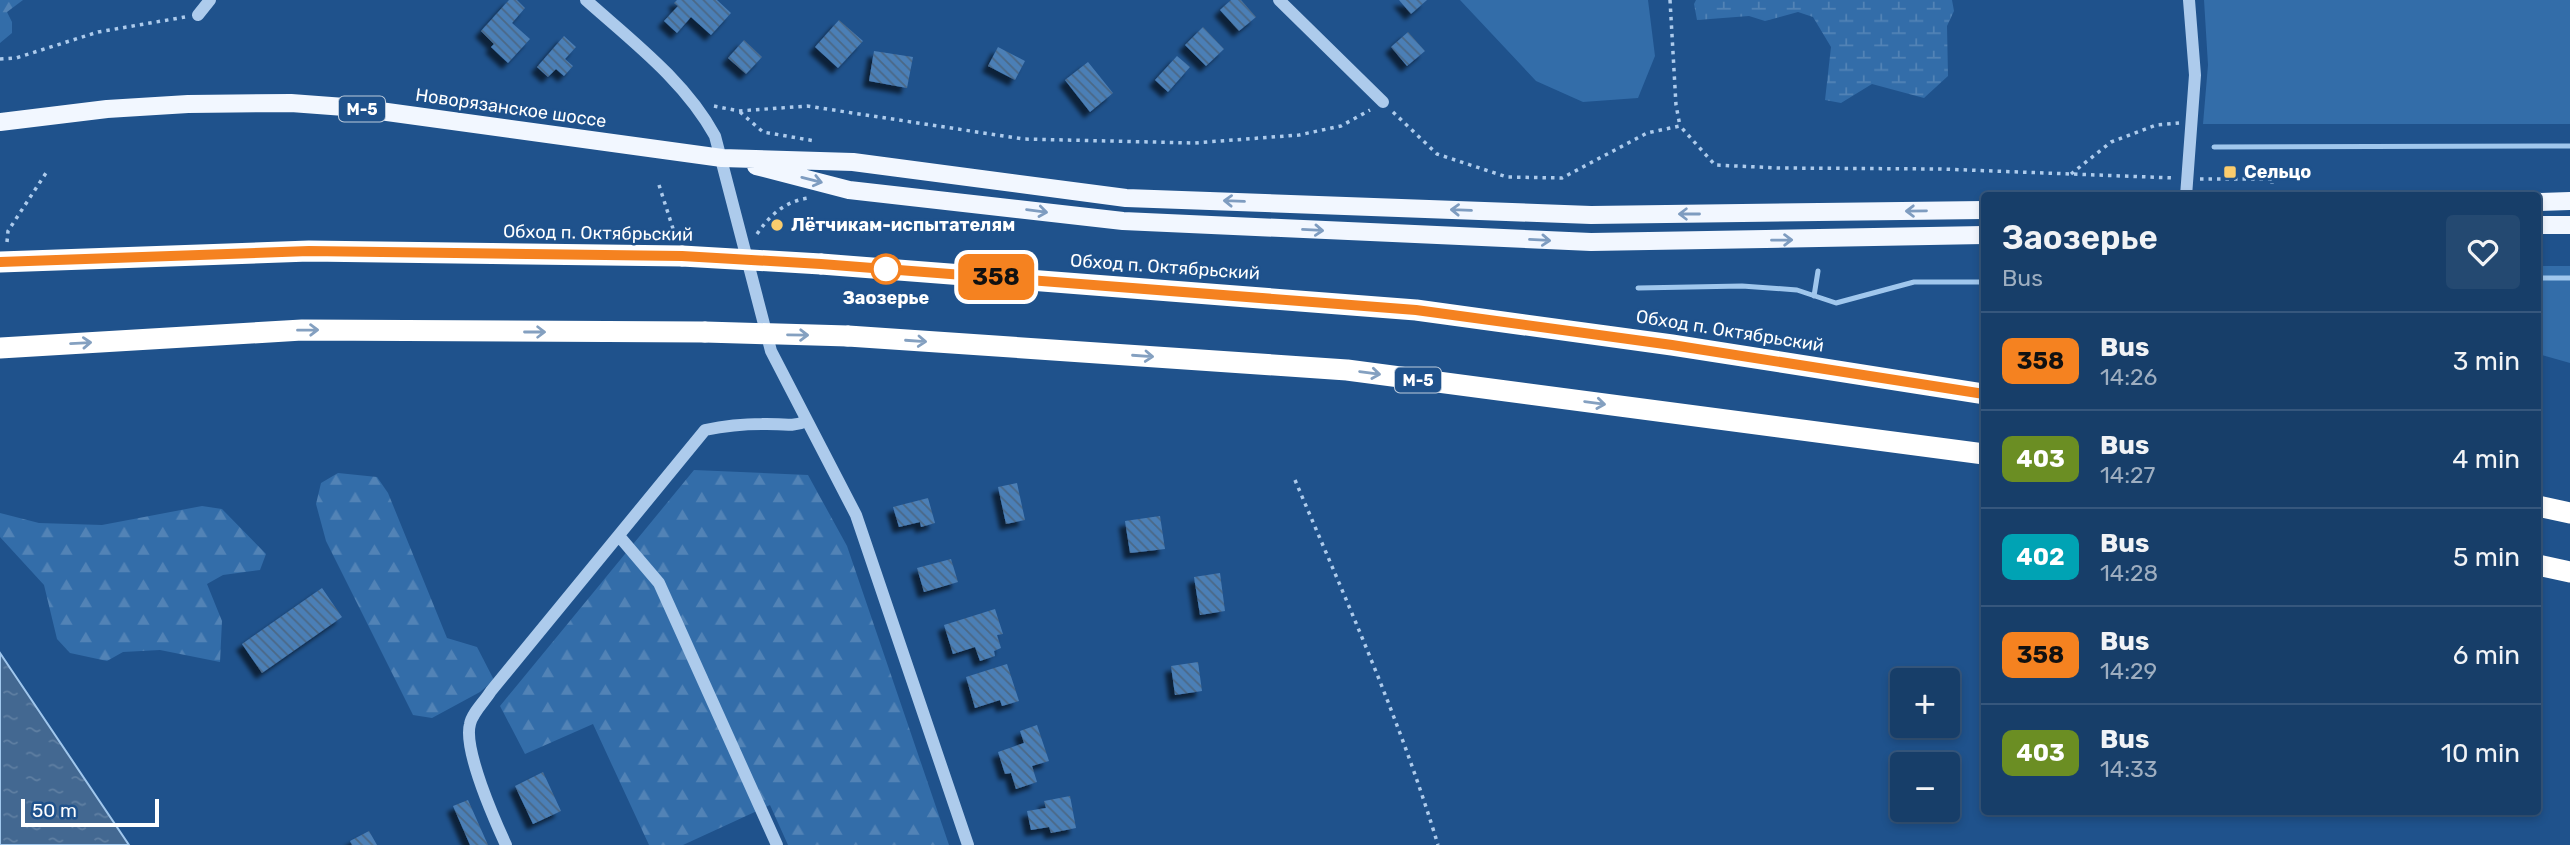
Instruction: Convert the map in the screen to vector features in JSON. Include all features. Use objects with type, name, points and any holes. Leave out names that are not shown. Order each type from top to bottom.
[{"type":"highway","name":"Обход п. Октябрьский","points":[[3,262],[309,251],[682,256],[821,264],[1416,310],[1672,345],[1981,394]]},
{"type":"highway","name":"М-5","points":[[6,347],[302,330],[705,332],[848,336],[1348,370],[1981,454]]},
{"type":"highway","points":[[2541,507],[2570,513]]},
{"type":"highway","points":[[2541,566],[2570,572]]},
{"type":"main road","name":"Новорязанское шоссе","points":[[0,122],[134,107],[291,103],[358,108],[722,158]]},
{"type":"main road","points":[[722,158],[853,162],[1126,198],[1591,215],[1981,210]]},
{"type":"main road","points":[[722,158],[849,190],[1123,221],[1591,242],[1981,235]]},
{"type":"main road","points":[[2541,202],[2570,201]]},
{"type":"main road","points":[[2541,225],[2570,225]]},
{"type":"street","points":[[198,15],[211,0]]},
{"type":"street","points":[[586,0],[695,103],[715,136],[771,351],[856,515],[968,845]]},
{"type":"street","points":[[1279,0],[1383,102]]},
{"type":"street","points":[[2186,192],[2195,75],[2189,0]]},
{"type":"street","points":[[506,845],[490,809],[473,758],[470,724],[491,691],[705,430],[766,423],[795,426],[807,421]]},
{"type":"street","points":[[619,536],[659,583],[777,845]]},
{"type":"path","points":[[1670,0],[1676,106],[1680,126],[1715,165],[2272,179],[2272,184]]},
{"type":"path","points":[[0,59],[16,58],[98,32],[198,15]]},
{"type":"path","points":[[695,103],[739,111],[807,106],[1023,139],[1194,143],[1320,131],[1340,126],[1383,102],[1437,154],[1507,177],[1562,178],[1647,133],[1680,126]]},
{"type":"path","points":[[739,111],[747,121],[763,132],[823,143]]},
{"type":"path","points":[[2071,174],[2110,142],[2156,125],[2191,122]]},
{"type":"path","points":[[3,262],[8,231],[46,173]]},
{"type":"path","points":[[659,185],[682,256]]},
{"type":"path","points":[[746,253],[767,219],[781,208],[797,200],[816,198]]},
{"type":"path","points":[[1294,480],[1368,650],[1415,770],[1438,845]]},
{"type":"green space","points":[[0,0],[23,0],[7,12],[12,22],[12,33],[0,43]]},
{"type":"green space","points":[[1460,0],[1648,0],[1655,56],[1638,98],[1583,102],[1536,81]]},
{"type":"green space","points":[[1696,0],[1952,0],[1954,11],[1947,26],[1948,76],[1924,98],[1872,84],[1841,103],[1825,100],[1831,47],[1813,17],[1798,12],[1765,21],[1749,16],[1697,20],[1694,4]]},
{"type":"green space","points":[[2204,0],[2570,0],[2570,124],[2203,124],[2208,65]]},
{"type":"green space","points":[[2541,266],[2570,266],[2570,363],[2541,355]]},
{"type":"green space","points":[[694,470],[808,475],[847,546],[949,845],[788,845],[770,805],[683,845],[649,845],[593,724],[525,754],[500,706]]},
{"type":"green space","points":[[338,473],[377,477],[388,493],[447,638],[477,647],[494,680],[480,692],[432,718],[413,715],[326,541],[316,504],[321,483]]},
{"type":"green space","points":[[202,506],[222,509],[266,554],[260,570],[223,575],[207,584],[222,621],[220,662],[160,650],[123,652],[107,661],[70,653],[57,639],[44,585],[0,537],[0,513],[39,523],[102,525]]},
{"type":"water","points":[[0,653],[129,845],[0,845]]},
{"type":"building","points":[[509,0],[517,0],[525,8],[512,23],[530,39],[508,63],[491,47],[494,44],[481,31]]},
{"type":"building","points":[[677,0],[717,0],[731,13],[711,35],[691,17],[677,33],[664,21],[678,6],[674,3]]},
{"type":"building","points":[[1231,0],[1241,0],[1256,17],[1239,31],[1220,10]]},
{"type":"building","points":[[1399,0],[1427,0],[1411,14]]},
{"type":"building","points":[[839,20],[863,41],[838,68],[815,47]]},
{"type":"building","points":[[1203,27],[1224,49],[1206,66],[1185,45]]},
{"type":"building","points":[[1408,32],[1425,51],[1407,66],[1391,47]]},
{"type":"building","points":[[564,36],[576,47],[565,59],[573,66],[564,76],[556,69],[548,77],[537,67]]},
{"type":"building","points":[[744,40],[762,57],[746,74],[728,58]]},
{"type":"building","points":[[998,47],[1025,61],[1015,80],[988,66]]},
{"type":"building","points":[[874,51],[913,57],[907,88],[869,81]]},
{"type":"building","points":[[1177,56],[1190,67],[1168,92],[1155,80]]},
{"type":"building","points":[[1088,62],[1113,93],[1090,112],[1065,80]]},
{"type":"building","points":[[1017,483],[1025,520],[1006,524],[998,487]]},
{"type":"building","points":[[928,498],[935,523],[921,527],[920,522],[899,527],[893,507]]},
{"type":"building","points":[[1160,516],[1165,549],[1130,553],[1125,521]]},
{"type":"building","points":[[951,559],[958,582],[924,592],[917,568]]},
{"type":"building","points":[[1220,573],[1225,611],[1200,615],[1194,577]]},
{"type":"building","points":[[322,588],[342,617],[262,673],[242,644]]},
{"type":"building","points":[[995,609],[1003,634],[997,635],[1001,648],[994,651],[995,656],[980,661],[975,647],[953,654],[944,625]]},
{"type":"building","points":[[1198,662],[1202,691],[1175,695],[1171,666]]},
{"type":"building","points":[[1007,664],[1019,701],[1002,706],[1000,700],[975,708],[966,677]]},
{"type":"building","points":[[1037,725],[1049,761],[1032,766],[1037,782],[1016,789],[1011,773],[1005,774],[998,752],[1024,743],[1020,731]]},
{"type":"building","points":[[543,772],[561,811],[533,824],[515,786]]},
{"type":"building","points":[[1070,796],[1076,828],[1051,833],[1049,827],[1031,830],[1027,811],[1046,808],[1044,801]]},
{"type":"building","points":[[468,800],[488,845],[470,845],[453,806]]},
{"type":"building","points":[[369,831],[377,845],[352,845],[350,841]]},
{"type":"waterway","points":[[2214,147],[2570,146]]},
{"type":"waterway","points":[[1814,296],[1818,271]]},
{"type":"waterway","points":[[2541,278],[2570,278]]},
{"type":"waterway","points":[[1638,288],[1742,286],[1797,290],[1836,303],[1914,282],[1981,282]]},
{"type":"bus line","name":"358","points":[[0,262],[309,251],[682,256],[821,264],[1416,310],[1672,345],[1981,394]]},
{"type":"place","name":"Сельцо","points":[[2230,172]]},
{"type":"place","name":"Лётчикам-испытателям","points":[[777,225]]},
{"type":"place","name":"Заозерье","points":[[886,269]]}]
